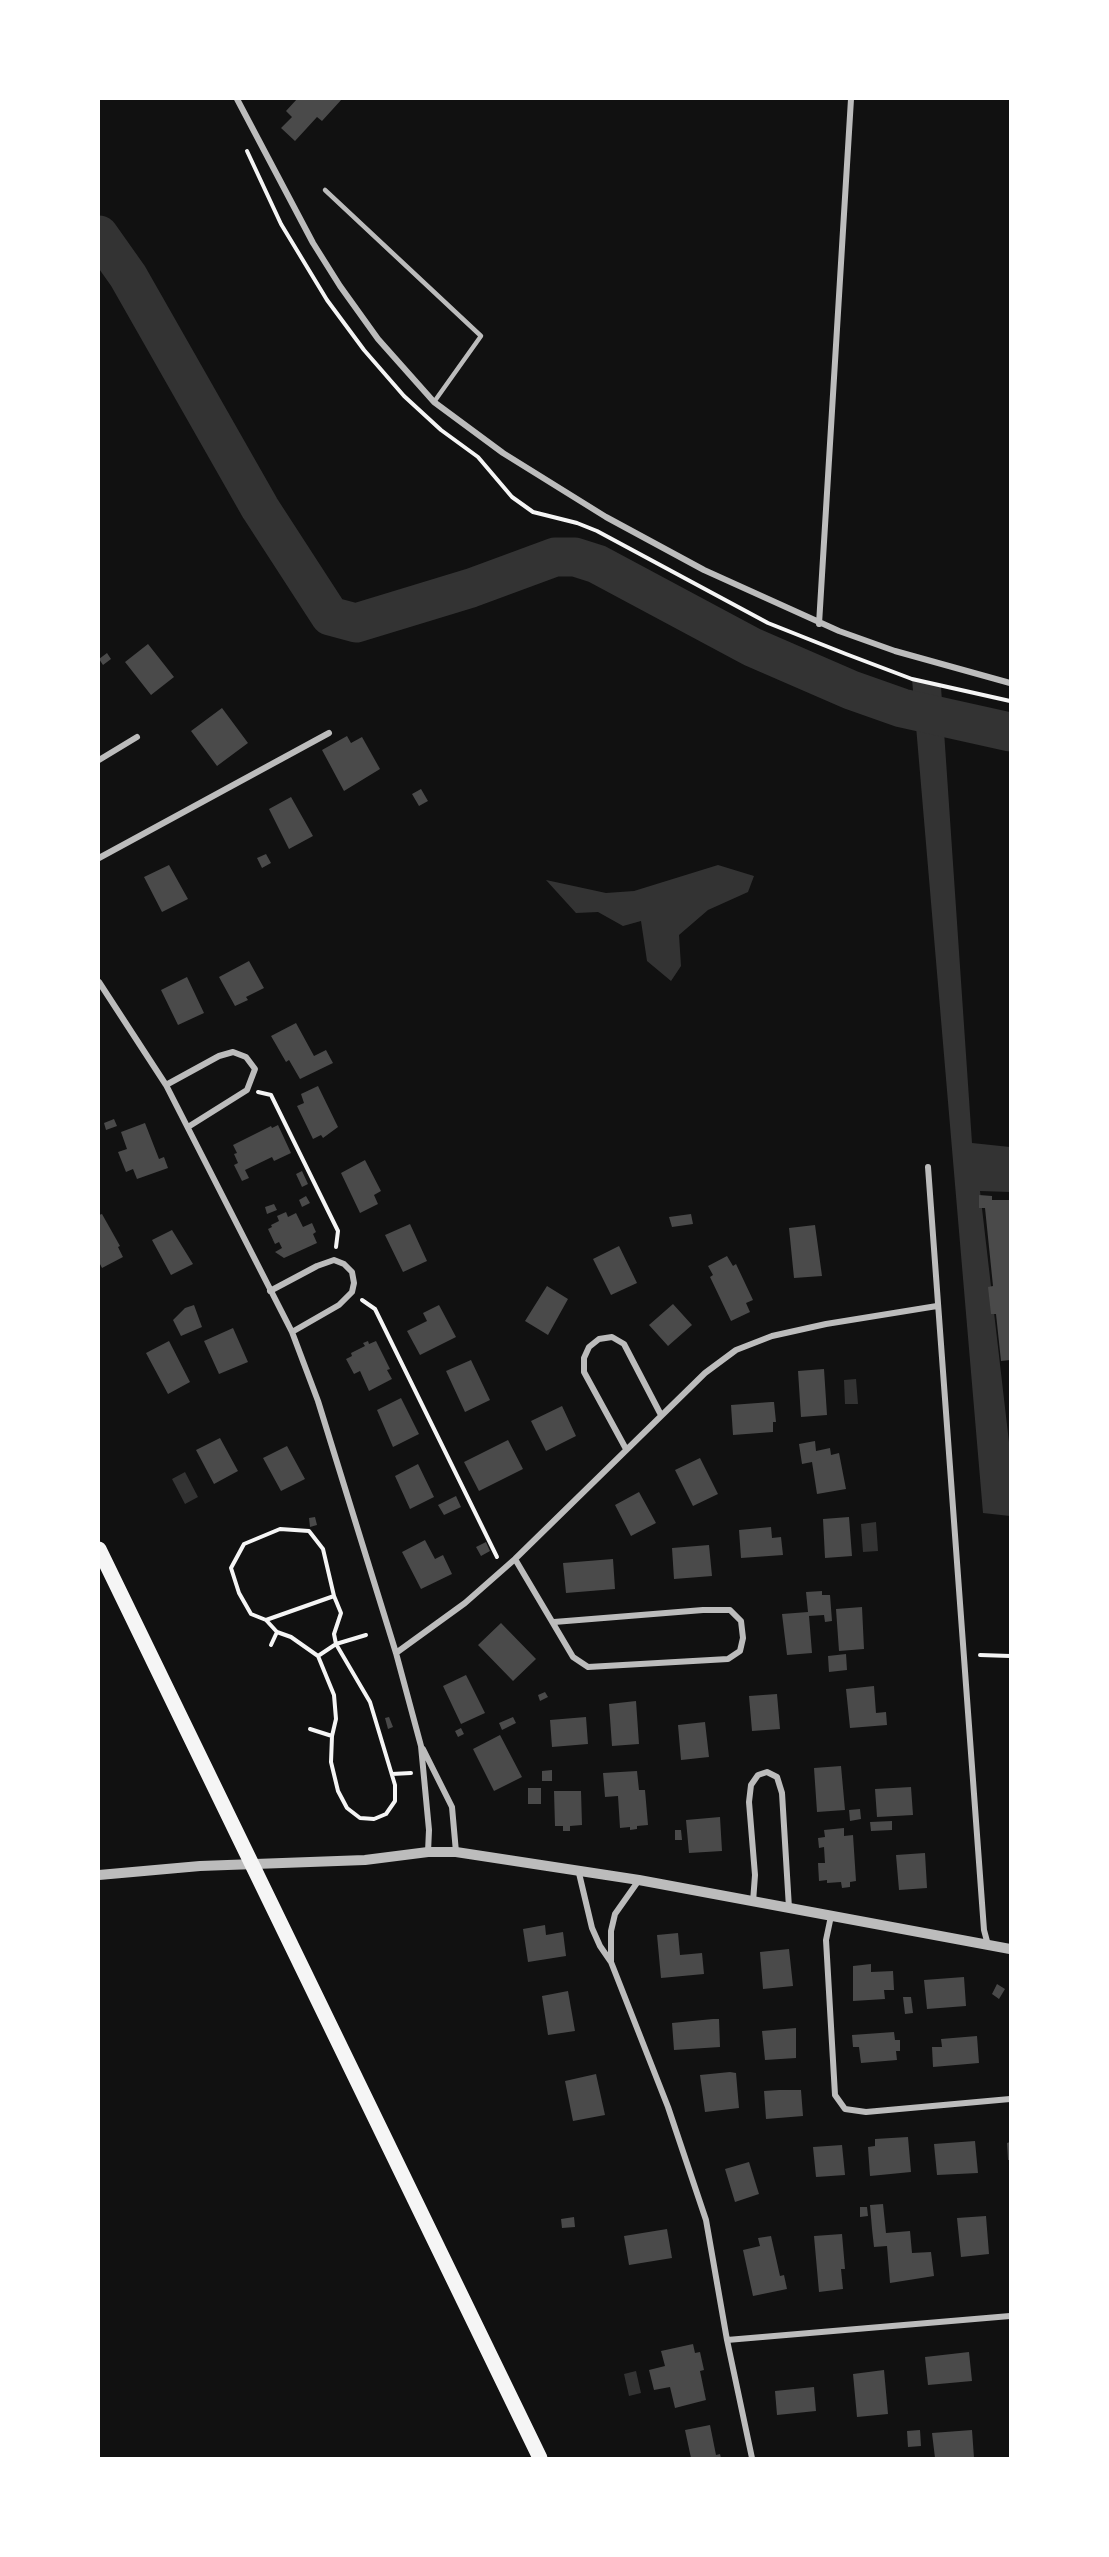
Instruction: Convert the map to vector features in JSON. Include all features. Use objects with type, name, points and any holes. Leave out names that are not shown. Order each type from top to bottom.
[{"type":"main road","points":[[99,1549],[540,2458]]},
{"type":"street","points":[[237,99],[313,243],[340,286],[378,339],[434,402],[502,453],[606,517],[704,570],[819,624],[895,651],[1010,683]]},
{"type":"street","points":[[819,624],[851,99]]},
{"type":"street","points":[[99,858],[329,733]]},
{"type":"street","points":[[99,760],[137,737]]},
{"type":"street","points":[[99,982],[166,1085],[292,1332],[318,1401],[396,1653],[421,1746],[429,1830],[428,1852]]},
{"type":"street","points":[[166,1085],[219,1056],[233,1053],[246,1057],[255,1069],[247,1090],[188,1127]]},
{"type":"street","points":[[928,1167],[984,1930],[988,1945]]},
{"type":"street","points":[[270,1291],[316,1266],[334,1260],[344,1264],[352,1272],[354,1283],[352,1292],[339,1305],[292,1332]]},
{"type":"street","points":[[396,1653],[465,1603],[515,1559],[705,1373],[736,1350],[772,1336],[826,1324],[937,1306]]},
{"type":"street","points":[[626,1449],[584,1372],[584,1358],[589,1347],[599,1339],[612,1337],[624,1344],[661,1415]]},
{"type":"street","points":[[515,1559],[573,1657],[588,1667],[728,1659],[740,1651],[743,1638],[741,1621],[730,1610],[703,1610],[554,1622]]},
{"type":"street","points":[[421,1746],[452,1807],[456,1852]]},
{"type":"street","points":[[753,1902],[755,1875],[750,1794],[751,1785],[759,1775],[767,1772],[777,1777],[782,1793],[789,1908]]},
{"type":"street","points":[[99,1875],[200,1866],[365,1860],[428,1852],[456,1852],[578,1869],[1010,1949]]},
{"type":"street","points":[[578,1869],[592,1929],[611,1962],[668,2107],[706,2220],[727,2340],[752,2458]]},
{"type":"street","points":[[611,1962],[611,1931],[615,1914],[639,1880]]},
{"type":"street","points":[[831,1916],[826,1940],[835,2094],[845,2109],[866,2112],[1010,2099]]},
{"type":"street","points":[[727,2340],[1010,2316]]},
{"type":"lane","points":[[325,190],[481,336],[434,402]]},
{"type":"path","points":[[245,148],[281,224],[327,300],[345,325],[404,396],[441,430],[478,457],[512,497],[533,512],[577,523],[597,531],[768,622],[846,654],[912,680],[1010,700]]},
{"type":"path","points":[[247,1090],[271,1095],[338,1231],[334,1260]]},
{"type":"path","points":[[352,1292],[375,1309],[503,1569]]},
{"type":"path","points":[[280,1529],[309,1531],[323,1550],[334,1596],[340,1613],[334,1634],[336,1644],[370,1702],[395,1785],[395,1801],[386,1814],[374,1819],[360,1818],[347,1808],[338,1791],[331,1762],[332,1736],[336,1719],[334,1695],[318,1656],[291,1637],[277,1632],[266,1620],[251,1614],[239,1593],[231,1568],[244,1544],[280,1529]]},
{"type":"path","points":[[266,1620],[334,1596]]},
{"type":"path","points":[[271,1645],[277,1632]]},
{"type":"path","points":[[318,1656],[336,1644],[366,1635]]},
{"type":"path","points":[[980,1655],[1010,1656]]},
{"type":"path","points":[[310,1729],[332,1736]]},
{"type":"shaded area","points":[[912,679],[941,687],[972,1143],[1010,1147],[1010,1192],[980,1191],[1010,1451],[1010,1516],[983,1513]]},
{"type":"shaded area","points":[[718,865],[754,876],[748,892],[708,910],[679,935],[681,966],[671,981],[647,961],[641,921],[623,926],[598,912],[576,913],[546,880],[606,893],[634,891]]},
{"type":"shaded area","points":[[856,1379],[858,1404],[845,1404],[844,1380]]},
{"type":"shaded area","points":[[185,1472],[198,1497],[185,1504],[172,1479]]},
{"type":"shaded area","points":[[876,1522],[878,1551],[863,1552],[861,1524]]},
{"type":"shaded area","points":[[636,2371],[641,2393],[629,2396],[624,2374]]},
{"type":"building","points":[[297,99],[342,99],[322,121],[317,117],[295,141],[281,128],[292,117],[286,111]]},
{"type":"building","points":[[148,644],[174,677],[151,695],[125,662]]},
{"type":"building","points":[[107,653],[111,659],[103,665],[99,659]]},
{"type":"building","points":[[222,708],[248,743],[217,766],[191,731]]},
{"type":"building","points":[[347,736],[351,743],[362,737],[380,769],[344,791],[322,750]]},
{"type":"building","points":[[421,789],[428,801],[419,806],[412,794]]},
{"type":"building","points":[[291,797],[313,836],[289,849],[269,809]]},
{"type":"building","points":[[266,854],[271,863],[262,868],[257,858]]},
{"type":"building","points":[[169,865],[188,899],[162,912],[144,877]]},
{"type":"building","points":[[249,961],[264,988],[246,997],[248,1000],[235,1006],[219,977]]},
{"type":"building","points":[[187,977],[204,1013],[178,1025],[161,990]]},
{"type":"building","points":[[296,1023],[314,1056],[326,1050],[333,1063],[300,1079],[289,1060],[286,1062],[271,1036]]},
{"type":"building","points":[[318,1086],[338,1127],[323,1138],[321,1135],[313,1139],[297,1106],[304,1103],[301,1094]]},
{"type":"building","points":[[114,1119],[117,1126],[106,1130],[104,1123]]},
{"type":"building","points":[[145,1123],[159,1159],[164,1157],[168,1168],[137,1179],[133,1169],[126,1172],[118,1152],[127,1149],[121,1132]]},
{"type":"building","points":[[278,1125],[291,1153],[274,1161],[272,1157],[245,1170],[249,1178],[242,1181],[234,1165],[238,1163],[233,1145],[271,1126],[272,1128]]},
{"type":"building","points":[[365,1160],[381,1191],[374,1195],[378,1204],[360,1213],[341,1173]]},
{"type":"building","points":[[302,1171],[308,1184],[302,1187],[296,1174]]},
{"type":"building","points":[[979,1195],[992,1196],[992,1200],[1010,1200],[1010,1360],[1001,1361],[996,1314],[991,1314],[988,1287],[993,1286],[985,1208],[979,1208]]},
{"type":"building","points":[[306,1196],[310,1203],[302,1207],[299,1200]]},
{"type":"building","points":[[274,1204],[277,1210],[267,1214],[265,1207]]},
{"type":"building","points":[[286,1212],[288,1217],[296,1213],[303,1227],[312,1223],[317,1243],[284,1258],[275,1252],[282,1248],[279,1242],[275,1244],[268,1229],[279,1221],[277,1216]]},
{"type":"building","points":[[102,1214],[120,1246],[118,1247],[123,1257],[102,1268],[99,1262],[99,1215]]},
{"type":"building","points":[[691,1214],[693,1224],[672,1227],[669,1217]]},
{"type":"building","points":[[410,1224],[427,1261],[403,1272],[385,1235]]},
{"type":"building","points":[[815,1225],[822,1276],[794,1278],[789,1228]]},
{"type":"building","points":[[172,1230],[193,1264],[171,1275],[152,1240]]},
{"type":"building","points":[[619,1246],[637,1283],[611,1295],[593,1259]]},
{"type":"building","points":[[727,1256],[733,1266],[736,1264],[753,1300],[746,1303],[750,1312],[731,1321],[710,1277],[713,1275],[708,1266]]},
{"type":"building","points":[[547,1286],[568,1299],[548,1335],[525,1321]]},
{"type":"building","points":[[673,1304],[692,1325],[668,1346],[649,1325]]},
{"type":"building","points":[[194,1305],[202,1327],[181,1336],[173,1320],[185,1308]]},
{"type":"building","points":[[439,1305],[456,1337],[420,1355],[407,1331],[427,1321],[423,1313]]},
{"type":"building","points":[[233,1328],[248,1362],[219,1374],[204,1341]]},
{"type":"building","points":[[169,1341],[190,1382],[168,1394],[146,1353]]},
{"type":"building","points":[[368,1341],[369,1344],[376,1341],[390,1369],[387,1370],[392,1379],[369,1391],[360,1371],[354,1374],[346,1359],[352,1356],[351,1353],[365,1346],[363,1343]]},
{"type":"building","points":[[471,1360],[490,1400],[465,1412],[446,1371]]},
{"type":"building","points":[[824,1369],[827,1415],[801,1417],[798,1371]]},
{"type":"building","points":[[401,1398],[419,1434],[393,1447],[377,1410]]},
{"type":"building","points":[[774,1402],[776,1422],[773,1422],[773,1432],[733,1435],[731,1405]]},
{"type":"building","points":[[562,1406],[576,1436],[546,1451],[531,1421]]},
{"type":"building","points":[[220,1438],[238,1471],[214,1484],[196,1450]]},
{"type":"building","points":[[508,1440],[523,1469],[479,1491],[464,1462]]},
{"type":"building","points":[[815,1441],[816,1451],[830,1448],[831,1455],[839,1453],[846,1489],[817,1494],[812,1462],[802,1464],[799,1444]]},
{"type":"building","points":[[287,1446],[305,1479],[281,1491],[263,1458]]},
{"type":"building","points":[[700,1458],[718,1494],[693,1506],[675,1470]]},
{"type":"building","points":[[418,1464],[434,1497],[410,1509],[395,1476]]},
{"type":"building","points":[[639,1492],[656,1523],[631,1536],[615,1505]]},
{"type":"building","points":[[456,1496],[461,1507],[444,1515],[438,1505]]},
{"type":"building","points":[[315,1517],[317,1525],[310,1527],[309,1518]]},
{"type":"building","points":[[849,1517],[852,1556],[825,1558],[823,1519]]},
{"type":"building","points":[[771,1527],[772,1538],[781,1537],[783,1555],[741,1558],[739,1530]]},
{"type":"building","points":[[425,1540],[435,1559],[443,1555],[452,1574],[421,1589],[402,1552]]},
{"type":"building","points":[[486,1542],[490,1551],[481,1556],[476,1547]]},
{"type":"building","points":[[709,1545],[712,1576],[674,1579],[672,1548]]},
{"type":"building","points":[[613,1559],[615,1589],[566,1593],[563,1563]]},
{"type":"building","points":[[822,1591],[822,1595],[830,1595],[832,1621],[825,1622],[824,1615],[809,1616],[812,1653],[787,1655],[782,1614],[808,1612],[806,1592]]},
{"type":"building","points":[[862,1607],[864,1649],[839,1651],[836,1609]]},
{"type":"building","points":[[501,1623],[536,1659],[513,1681],[478,1645]]},
{"type":"building","points":[[846,1654],[847,1670],[829,1672],[828,1656]]},
{"type":"building","points":[[466,1675],[485,1713],[461,1724],[443,1686]]},
{"type":"building","points":[[874,1686],[876,1713],[886,1712],[887,1725],[850,1728],[846,1689]]},
{"type":"building","points":[[545,1692],[548,1697],[540,1701],[538,1695]]},
{"type":"building","points":[[777,1694],[780,1729],[752,1731],[749,1696]]},
{"type":"building","points":[[636,1701],[639,1744],[612,1746],[609,1704]]},
{"type":"building","points":[[389,1717],[393,1727],[388,1729],[385,1718]]},
{"type":"building","points":[[513,1717],[516,1723],[502,1730],[499,1723]]},
{"type":"building","points":[[586,1717],[588,1744],[552,1747],[550,1720]]},
{"type":"building","points":[[705,1722],[709,1757],[681,1760],[678,1725]]},
{"type":"building","points":[[461,1728],[464,1734],[458,1737],[455,1731]]},
{"type":"building","points":[[500,1735],[522,1777],[494,1791],[473,1749]]},
{"type":"building","points":[[841,1766],[845,1810],[817,1812],[814,1768]]},
{"type":"building","points":[[552,1770],[552,1781],[542,1781],[542,1771]]},
{"type":"building","points":[[637,1771],[639,1790],[645,1790],[648,1825],[637,1826],[637,1829],[630,1830],[630,1827],[620,1828],[618,1796],[605,1797],[603,1773]]},
{"type":"building","points":[[911,1787],[913,1815],[877,1817],[875,1789]]},
{"type":"building","points":[[528,1788],[541,1788],[541,1804],[528,1804]]},
{"type":"building","points":[[554,1791],[581,1791],[582,1825],[570,1826],[570,1831],[563,1831],[563,1826],[555,1826]]},
{"type":"building","points":[[860,1809],[861,1819],[850,1821],[849,1810]]},
{"type":"building","points":[[720,1817],[722,1851],[689,1853],[686,1820]]},
{"type":"building","points":[[892,1821],[892,1830],[871,1831],[870,1822]]},
{"type":"building","points":[[844,1828],[844,1836],[853,1835],[856,1881],[850,1882],[850,1887],[842,1888],[841,1882],[819,1881],[818,1863],[825,1863],[824,1847],[819,1848],[818,1838],[825,1837],[824,1830]]},
{"type":"building","points":[[675,1830],[681,1830],[682,1840],[675,1840]]},
{"type":"building","points":[[925,1853],[927,1888],[899,1890],[896,1855]]},
{"type":"building","points":[[545,1925],[546,1935],[563,1932],[566,1956],[528,1962],[523,1929]]},
{"type":"building","points":[[678,1933],[680,1955],[702,1953],[704,1974],[661,1978],[657,1935]]},
{"type":"building","points":[[789,1949],[793,1986],[763,1989],[760,1952]]},
{"type":"building","points":[[871,1964],[871,1972],[893,1971],[894,1990],[884,1990],[885,1999],[853,2001],[853,1966]]},
{"type":"building","points":[[964,1977],[966,2006],[927,2009],[924,1980]]},
{"type":"building","points":[[997,1984],[1005,1989],[999,1999],[992,1994]]},
{"type":"building","points":[[568,1991],[575,2031],[548,2035],[542,1996]]},
{"type":"building","points":[[903,1997],[911,1997],[913,2013],[905,2014]]},
{"type":"building","points":[[719,2019],[720,2047],[674,2050],[672,2023]]},
{"type":"building","points":[[796,2028],[796,2058],[765,2060],[762,2031]]},
{"type":"building","points":[[894,2032],[895,2040],[900,2040],[900,2051],[896,2051],[897,2060],[861,2063],[859,2047],[853,2047],[852,2035]]},
{"type":"building","points":[[977,2036],[979,2063],[933,2067],[932,2047],[942,2047],[941,2039]]},
{"type":"building","points":[[736,2073],[739,2108],[705,2112],[700,2075]]},
{"type":"building","points":[[596,2074],[605,2115],[573,2121],[565,2081]]},
{"type":"building","points":[[801,2090],[803,2116],[766,2119],[764,2091]]},
{"type":"building","points":[[908,2137],[911,2172],[870,2176],[868,2147],[875,2146],[875,2139]]},
{"type":"building","points":[[975,2141],[978,2173],[937,2175],[934,2144]]},
{"type":"building","points":[[1010,2142],[1010,2160],[1008,2160],[1007,2143]]},
{"type":"building","points":[[842,2145],[845,2175],[816,2177],[813,2147]]},
{"type":"building","points":[[749,2162],[759,2194],[735,2202],[725,2169]]},
{"type":"building","points":[[883,2204],[886,2233],[910,2231],[912,2253],[931,2252],[934,2276],[890,2283],[887,2246],[874,2247],[872,2229],[870,2205]]},
{"type":"building","points":[[860,2207],[867,2207],[868,2216],[860,2217]]},
{"type":"building","points":[[986,2216],[989,2254],[961,2257],[957,2218]]},
{"type":"building","points":[[574,2217],[575,2227],[562,2228],[561,2219]]},
{"type":"building","points":[[667,2229],[672,2258],[629,2265],[624,2236]]},
{"type":"building","points":[[842,2234],[845,2269],[841,2269],[843,2289],[819,2292],[814,2236]]},
{"type":"building","points":[[771,2236],[780,2276],[784,2275],[787,2289],[753,2296],[743,2250],[760,2246],[758,2238]]},
{"type":"building","points":[[693,2344],[695,2353],[700,2352],[704,2370],[700,2371],[706,2400],[675,2408],[670,2387],[654,2390],[649,2370],[665,2366],[661,2351]]},
{"type":"building","points":[[969,2352],[972,2381],[928,2385],[925,2357]]},
{"type":"building","points":[[884,2370],[888,2414],[857,2417],[853,2374]]},
{"type":"building","points":[[814,2387],[816,2411],[777,2415],[775,2391]]},
{"type":"building","points":[[710,2425],[716,2455],[720,2454],[721,2458],[691,2458],[685,2430]]},
{"type":"building","points":[[920,2430],[921,2446],[908,2447],[907,2431]]},
{"type":"building","points":[[972,2430],[974,2458],[935,2458],[932,2433]]},
{"type":"waterway","points":[[99,235],[128,276],[260,508],[330,616],[356,623],[471,588],[555,557],[575,557],[597,564],[752,647],[851,690],[902,708],[1010,732]]}]
